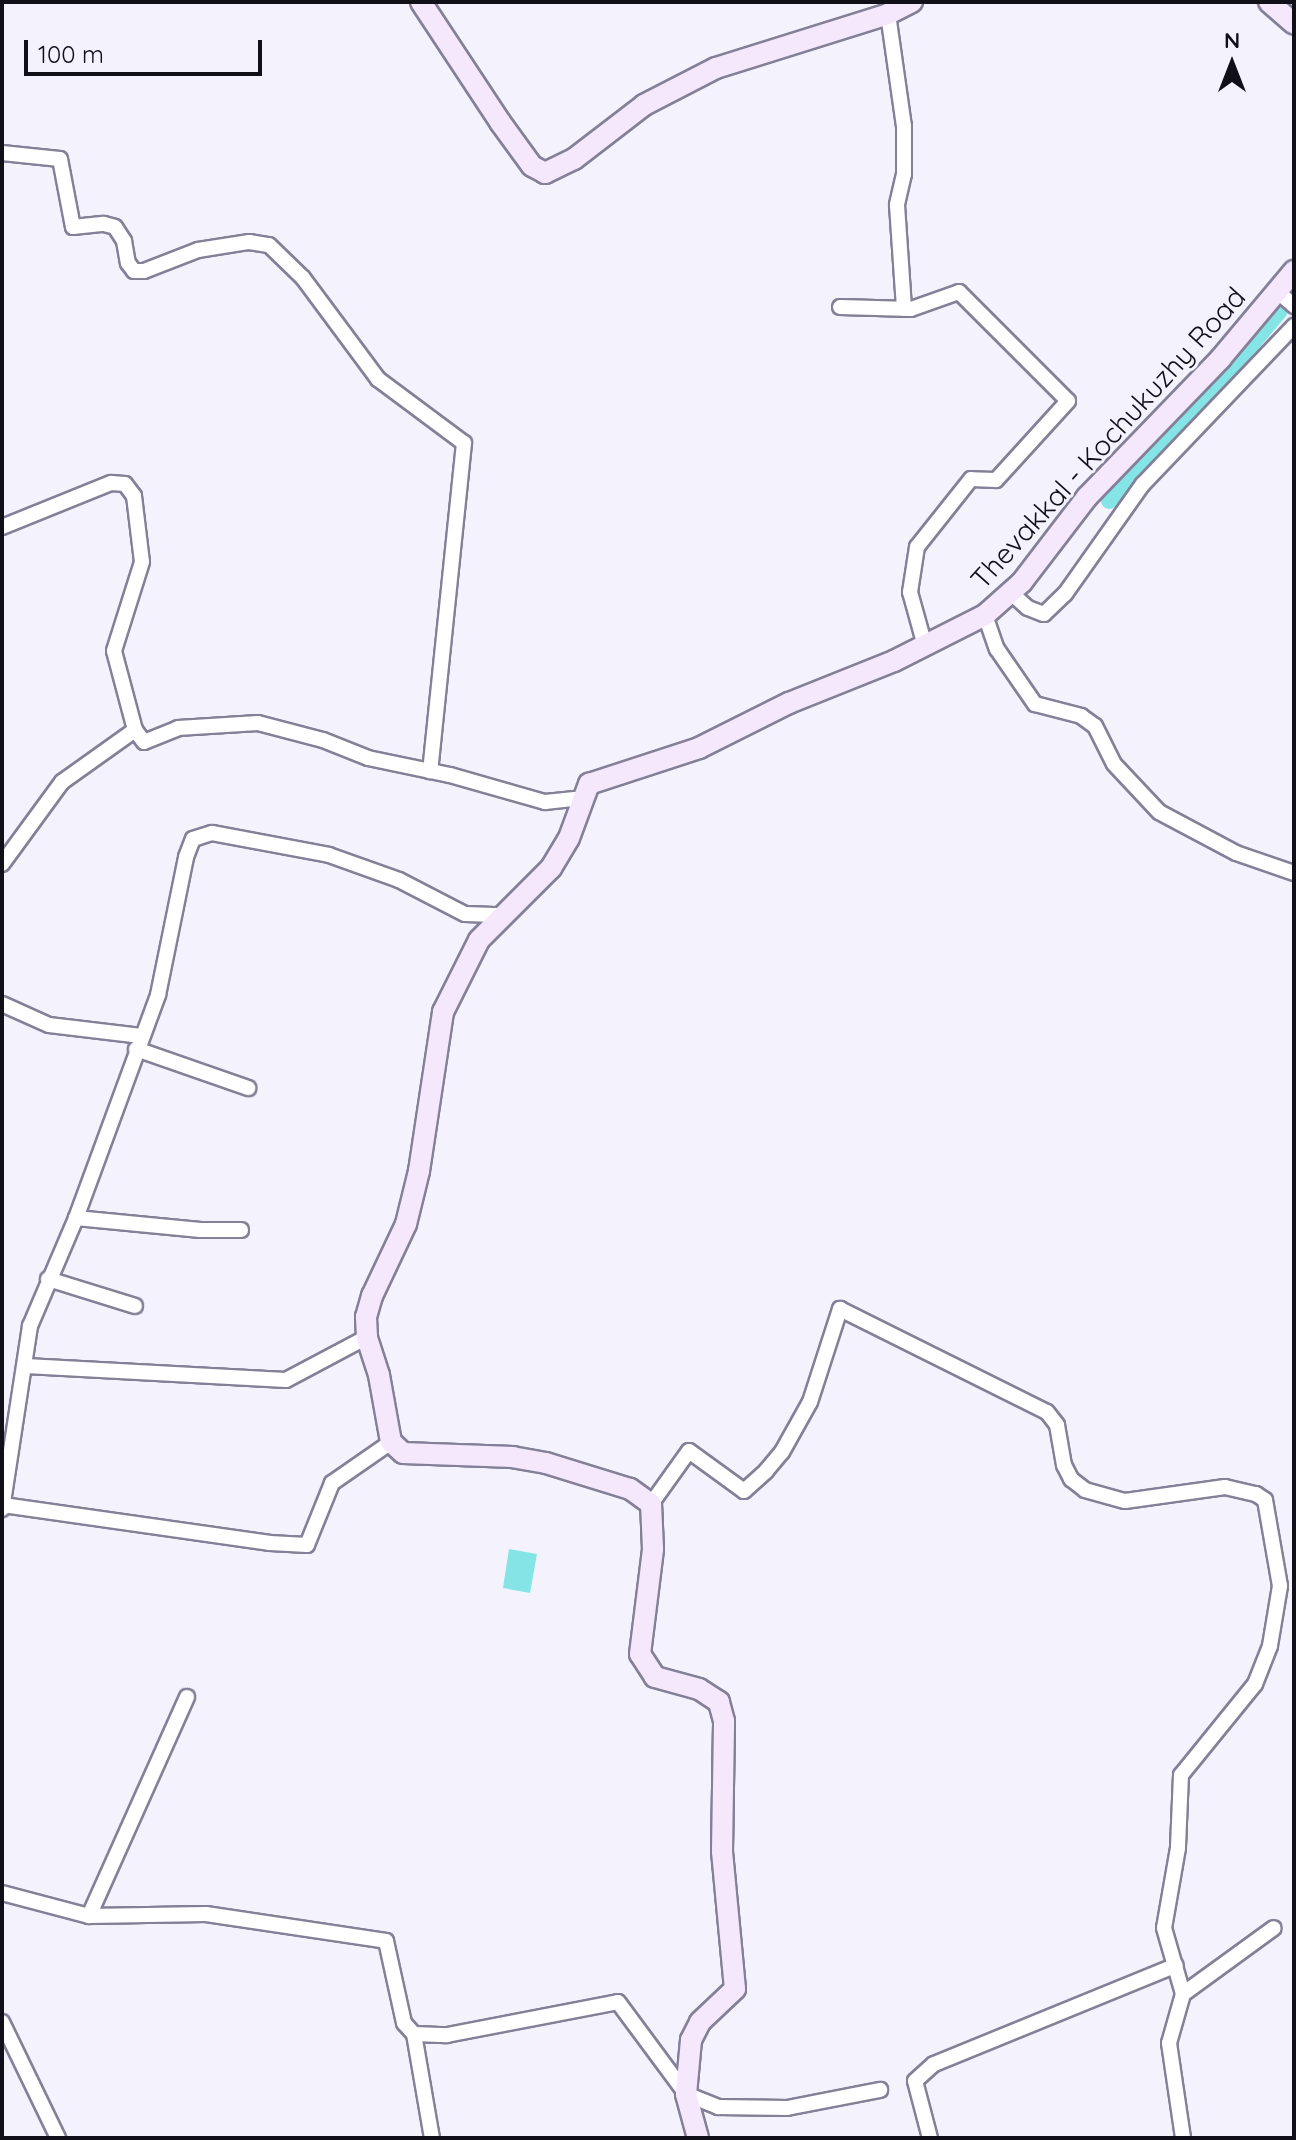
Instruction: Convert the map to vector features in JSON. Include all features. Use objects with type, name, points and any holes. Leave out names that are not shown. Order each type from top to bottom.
[{"type":"street","points":[[421,2],[500,122],[532,166],[545,173],[574,159],[644,105],[716,68],[888,14],[912,2]]},
{"type":"street","points":[[1269,2],[1294,24]]},
{"type":"street","points":[[888,14],[904,126],[904,174],[897,205],[904,309]]},
{"type":"street","points":[[2,153],[60,159],[73,227],[104,224],[115,227],[124,241],[128,263],[134,271],[144,271],[198,250],[249,242],[269,245],[303,278],[378,379],[464,443],[430,771]]},
{"type":"street","name":"Thevakkal - Kochukuzhy Road","points":[[582,798],[589,784],[699,748],[789,703],[843,683],[985,615],[1010,592],[1087,497],[1221,358],[1294,271]]},
{"type":"street","points":[[1277,291],[1294,306]]},
{"type":"street","points":[[840,307],[904,309],[932,304],[959,292],[1068,401],[996,480],[971,479],[917,547],[910,592],[925,646]]},
{"type":"street","points":[[1010,592],[1028,608],[1044,614],[1065,594],[1143,484],[1294,326]]},
{"type":"street","points":[[2,527],[111,483],[125,484],[134,496],[142,562],[114,651],[135,730],[144,742],[178,728],[258,723],[323,740],[368,758],[545,802],[582,798],[569,838],[551,868],[479,940],[443,1012],[419,1171],[406,1224],[372,1296],[366,1317],[367,1337],[379,1375],[391,1442],[403,1453],[513,1457],[546,1463],[630,1489],[651,1504]]},
{"type":"street","points":[[985,615],[997,649],[1035,704],[1081,716],[1095,726],[1114,764],[1159,812],[1236,853],[1294,873]]},
{"type":"street","points":[[2,864],[62,782],[135,730]]},
{"type":"street","points":[[391,1442],[332,1483],[307,1545],[270,1543],[2,1507],[30,1326],[76,1218],[158,995],[186,857],[193,839],[212,833],[329,855],[399,880],[465,914],[502,915]]},
{"type":"street","points":[[2,1004],[49,1025],[138,1043],[248,1088]]},
{"type":"street","points":[[76,1218],[200,1230],[241,1230]]},
{"type":"street","points":[[48,1279],[135,1306]]},
{"type":"street","points":[[686,2094],[694,2029],[735,1989],[722,1851],[724,1721],[719,1702],[699,1689],[655,1677],[640,1654],[654,1539],[651,1504],[689,1451],[744,1491],[766,1471],[782,1452],[810,1402],[840,1309],[1047,1412],[1057,1425],[1064,1465],[1071,1479],[1085,1490],[1125,1501],[1209,1487],[1256,1494],[1265,1500],[1287,1586],[1270,1646],[1255,1684],[1181,1775],[1178,1848],[1164,1912],[1164,1928],[1183,1994],[1169,2043],[1183,2138]]},
{"type":"street","points":[[26,1366],[286,1380],[367,1337]]},
{"type":"street","points":[[89,1916],[187,1697]]},
{"type":"street","points":[[2,1893],[89,1916],[206,1914],[386,1941],[404,2023],[414,2034],[432,2138]]},
{"type":"street","points":[[1183,1994],[1274,1928]]},
{"type":"street","points":[[930,2138],[915,2081],[934,2064],[1176,1965]]},
{"type":"street","points":[[414,2034],[447,2035],[618,2002],[686,2094],[698,2138]]},
{"type":"street","points":[[2,2022],[9,2053],[58,2138]]},
{"type":"street","points":[[686,2094],[718,2107],[787,2108],[880,2090]]},
{"type":"water","points":[[509,1549],[537,1554],[530,1593],[503,1588]]},
{"type":"waterway","points":[[1109,501],[1168,443],[1279,312]]}]
